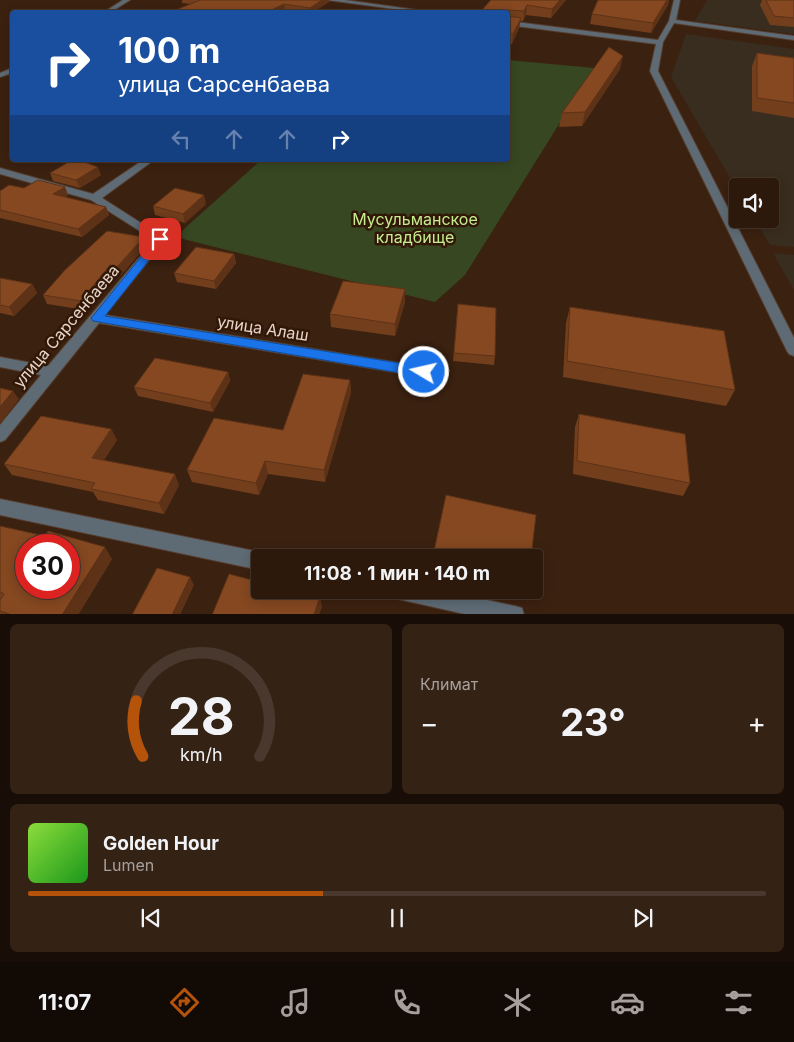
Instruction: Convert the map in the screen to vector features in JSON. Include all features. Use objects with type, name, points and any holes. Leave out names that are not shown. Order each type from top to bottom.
[{"type":"street","points":[[110,10],[127,0]]},
{"type":"street","points":[[330,0],[412,10]]},
{"type":"street","points":[[677,0],[672,21],[660,42],[654,72],[794,351]]},
{"type":"street","points":[[672,21],[794,38]]},
{"type":"street","points":[[510,22],[660,42]]},
{"type":"street","points":[[0,171],[95,198],[147,162]]},
{"type":"street","name":"улица Сарсенбаева","points":[[0,436],[50,371],[97,318],[160,239],[95,198]]},
{"type":"street","name":"улица Алаш","points":[[97,318],[424,372]]},
{"type":"street","points":[[0,362],[50,371]]},
{"type":"street","points":[[0,507],[251,559]]},
{"type":"street","points":[[442,599],[515,614]]},
{"type":"shaded area","points":[[707,0],[794,0],[794,34],[695,21]]},
{"type":"shaded area","points":[[686,34],[794,49],[794,247],[770,245],[760,228],[779,228],[779,178],[730,178],[671,77]]},
{"type":"shaded area","points":[[773,253],[794,255],[794,290]]},
{"type":"green space","name":"Мусульманское кладбище","points":[[510,60],[594,68],[465,275],[435,302],[175,237],[259,162],[510,162]]},
{"type":"building","points":[[201,0],[322,0],[310,8],[284,4],[271,10],[175,10]]},
{"type":"building","points":[[491,0],[560,0],[552,9],[527,5],[524,11],[482,10]]},
{"type":"building","points":[[598,0],[667,0],[653,23],[592,14]]},
{"type":"building","points":[[766,0],[794,0],[794,18],[774,16]]},
{"type":"building","points":[[510,16],[521,18],[513,34],[510,33]]},
{"type":"building","points":[[609,47],[623,56],[585,112],[562,113]]},
{"type":"building","points":[[757,53],[794,58],[794,103],[757,98]]},
{"type":"building","points":[[69,162],[84,162],[98,167],[76,180],[50,173]]},
{"type":"building","points":[[38,180],[65,187],[53,194],[106,207],[78,229],[0,210],[0,191],[9,185],[24,188]]},
{"type":"building","points":[[175,188],[204,195],[183,214],[153,206]]},
{"type":"building","points":[[107,231],[144,237],[117,267],[110,265],[81,301],[43,295],[65,270]]},
{"type":"building","points":[[196,247],[234,254],[214,281],[174,273]]},
{"type":"building","points":[[0,278],[32,284],[9,307],[0,305]]},
{"type":"building","points":[[343,281],[405,289],[395,324],[330,314]]},
{"type":"building","points":[[458,304],[496,308],[495,356],[454,353]]},
{"type":"building","points":[[570,307],[724,331],[735,390],[567,361]]},
{"type":"building","points":[[155,358],[228,372],[210,403],[134,387]]},
{"type":"building","points":[[303,374],[350,380],[324,470],[265,461],[256,483],[187,470],[214,418],[283,430]]},
{"type":"building","points":[[0,388],[13,391],[0,407]]},
{"type":"building","points":[[579,414],[685,434],[690,483],[577,461]]},
{"type":"building","points":[[41,416],[111,429],[92,458],[175,474],[159,503],[91,489],[95,483],[4,464]]},
{"type":"building","points":[[446,495],[536,515],[532,549],[434,549]]},
{"type":"building","points":[[0,526],[36,534],[15,534],[15,599],[72,599],[63,614],[9,614],[0,611],[0,600],[4,594],[0,592]]},
{"type":"building","points":[[48,531],[59,534],[46,534]]},
{"type":"building","points":[[80,540],[105,547],[80,587]]},
{"type":"building","points":[[157,568],[190,577],[172,614],[133,614]]},
{"type":"building","points":[[229,574],[251,580],[251,599],[319,599],[314,614],[212,614]]},
{"type":"route","points":[[160,239],[97,318],[424,372]]}]
